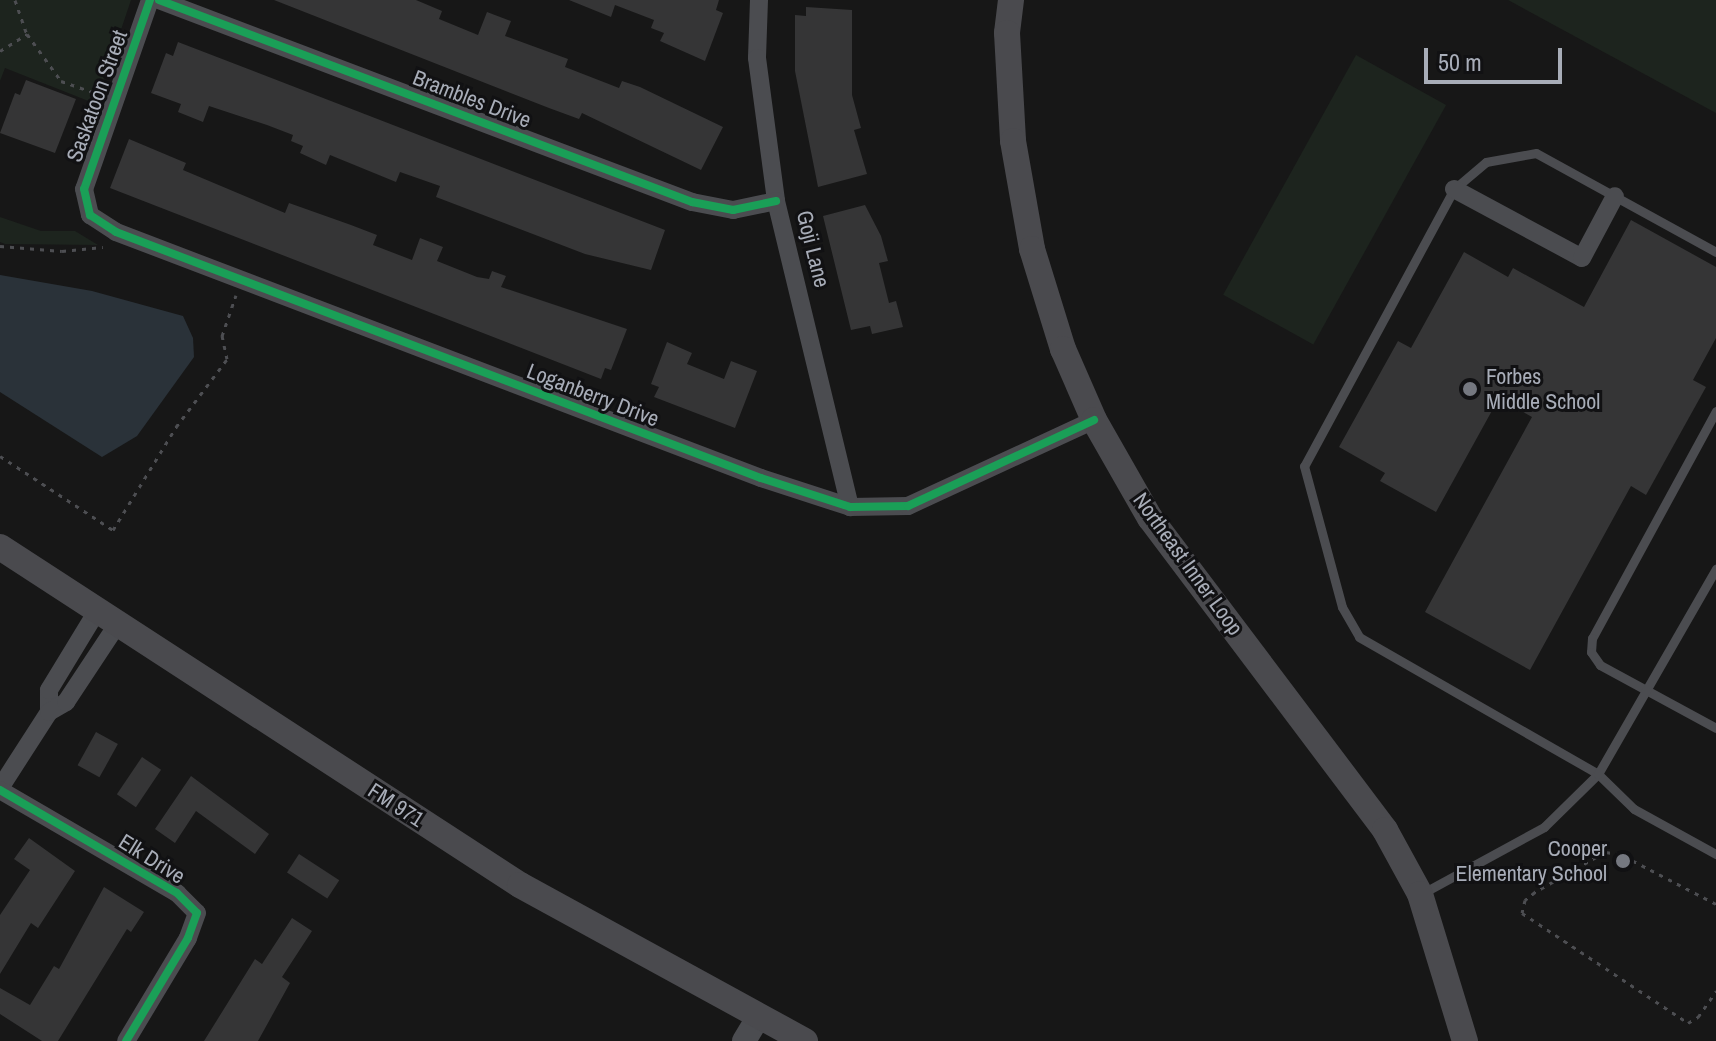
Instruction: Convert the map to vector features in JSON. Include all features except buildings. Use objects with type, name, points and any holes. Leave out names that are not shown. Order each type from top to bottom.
[{"type":"main road","name":"Northeast Inner Loop","points":[[1011,0],[1007,33],[1013,141],[1032,249],[1063,349],[1094,420],[1150,518],[1385,830],[1420,894],[1465,1041]]},
{"type":"main road","name":"FM 971","points":[[0,547],[520,885],[805,1041]]},
{"type":"street","name":"Saskatoon Street","points":[[86,206],[88,175],[150,0]]},
{"type":"street","name":"Brambles Drive","points":[[159,0],[692,202],[733,210],[776,201]]},
{"type":"street","name":"Goji Lane","points":[[759,0],[757,58],[776,201],[850,507]]},
{"type":"street","points":[[1454,189],[1582,258],[1615,196]]},
{"type":"street","name":"Loganberry Drive","points":[[86,206],[99,224],[116,232],[761,478],[850,507],[908,506],[1094,420]]},
{"type":"street","points":[[0,789],[49,712],[66,702],[107,618]]},
{"type":"street","name":"Elk Drive","points":[[0,789],[177,893],[197,913],[188,938],[126,1041]]},
{"type":"street","points":[[744,1041],[758,1018]]},
{"type":"lane","points":[[1716,252],[1536,153],[1486,162],[1454,189],[1310,448],[1304,466],[1347,623],[1359,637],[1598,774],[1634,809],[1716,854]]},
{"type":"lane","points":[[1716,411],[1592,638],[1591,652],[1600,665],[1716,728]]},
{"type":"lane","points":[[1420,894],[1544,827],[1598,774],[1649,692],[1716,569]]},
{"type":"path","points":[[15,0],[27,34],[61,81],[96,93]]},
{"type":"path","points":[[0,51],[27,34]]},
{"type":"path","points":[[0,246],[62,251],[108,246]]},
{"type":"path","points":[[0,456],[113,530],[176,427],[227,359],[222,336],[236,295]]},
{"type":"path","points":[[1716,904],[1620,854],[1605,852],[1535,892],[1525,900],[1522,913],[1688,1023],[1698,1017],[1716,991]]},
{"type":"shaded area","points":[[0,0],[131,0],[96,104],[5,68],[0,81]]},
{"type":"shaded area","points":[[1508,0],[1716,0],[1716,113]]},
{"type":"shaded area","points":[[1356,55],[1446,105],[1313,345],[1223,295]]},
{"type":"shaded area","points":[[0,217],[41,231],[75,231],[98,245],[5,244],[0,242]]},
{"type":"shaded area","points":[[0,275],[92,291],[183,316],[193,338],[194,357],[137,436],[102,457],[0,392]]},
{"type":"cycle path","points":[[150,0],[84,189],[90,215],[116,232],[761,478],[850,507],[908,506],[1094,420]]},
{"type":"cycle path","points":[[159,0],[692,202],[733,210],[776,201]]},
{"type":"cycle path","points":[[0,790],[177,893],[197,913],[188,938],[126,1041]]},
{"type":"place","name":"Forbes Middle School","points":[[1470,389]]},
{"type":"place","name":"Cooper Elementary School","points":[[1623,861]]}]
